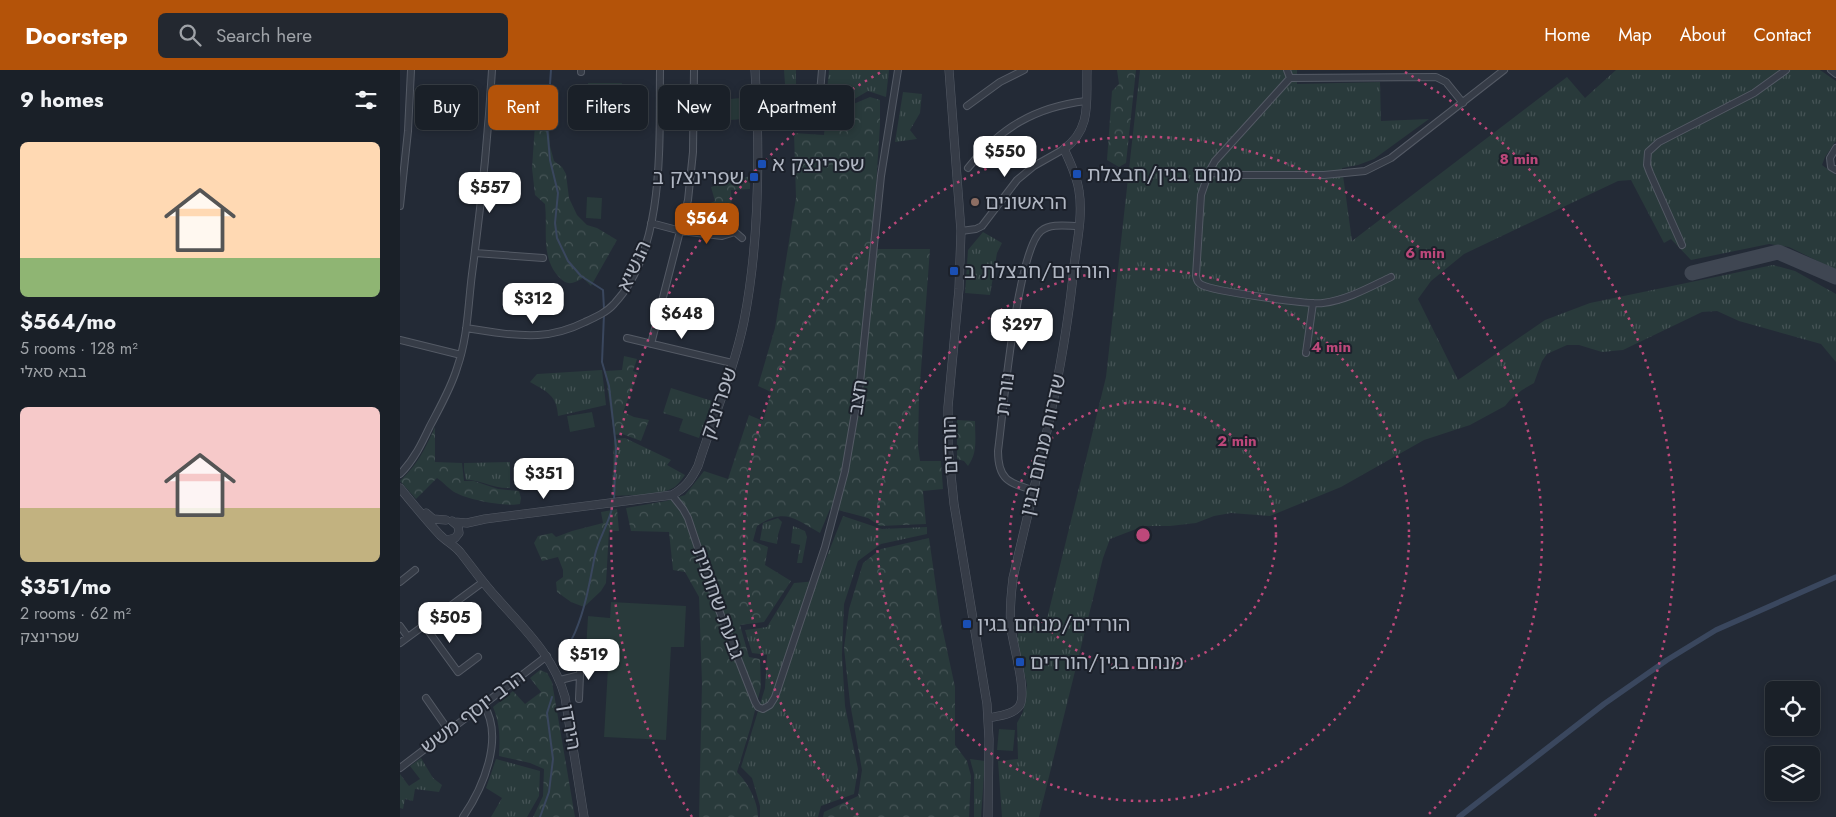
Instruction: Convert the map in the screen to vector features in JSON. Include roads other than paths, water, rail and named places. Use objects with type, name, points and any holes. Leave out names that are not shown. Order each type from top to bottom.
[{"type":"street","points":[[400,206],[408,131],[411,70]]},
{"type":"street","points":[[400,474],[419,449],[452,382],[461,355],[475,253],[490,112],[492,70]]},
{"type":"street","name":"הנשיא","points":[[466,328],[508,334],[539,335],[567,329],[603,313],[613,306],[632,278],[641,258],[651,224],[656,198],[658,166],[660,70]]},
{"type":"street","points":[[651,344],[688,200],[692,152],[694,70]]},
{"type":"street","name":"שפרינצק","points":[[672,495],[682,490],[689,483],[698,466],[744,320],[754,238],[758,155],[755,70]]},
{"type":"street","points":[[821,85],[822,70]]},
{"type":"street","name":"חצב","points":[[763,709],[770,705],[775,697],[825,547],[845,471],[860,383],[881,176],[898,70]]},
{"type":"street","name":"הורדים","points":[[949,70],[961,231],[959,289],[948,407],[949,464],[985,689],[988,718],[988,817]]},
{"type":"street","points":[[967,106],[1000,82],[1024,70]]},
{"type":"street","points":[[961,231],[976,229],[982,226],[1017,180],[1034,166],[1064,148],[1078,136],[1083,128],[1088,70]]},
{"type":"street","points":[[1287,70],[1290,78]]},
{"type":"street","points":[[1209,172],[1224,175],[1324,175],[1365,172],[1391,158],[1504,70]]},
{"type":"street","points":[[1682,245],[1647,165],[1648,152],[1659,142],[1754,93],[1786,70]]},
{"type":"street","points":[[1831,70],[1836,74]]},
{"type":"street","points":[[1391,277],[1345,297],[1322,303],[1209,288],[1197,282],[1196,269],[1201,195],[1204,182],[1215,161],[1290,78],[1436,77],[1446,82],[1463,103]]},
{"type":"street","points":[[968,168],[993,141],[1028,117],[1054,106],[1086,101]]},
{"type":"street","name":"שדרות מנחם בגין","points":[[988,718],[1014,710],[1019,706],[1021,700],[1021,682],[1011,628],[1010,605],[1013,578],[1058,384],[1080,212],[1079,190],[1064,148]]},
{"type":"street","points":[[1836,148],[1830,158],[1831,167],[1836,170]]},
{"type":"street","points":[[651,224],[681,231],[722,236],[736,232],[742,238]]},
{"type":"street","name":"נורית","points":[[1033,490],[1012,484],[1006,480],[999,469],[998,462],[1019,290],[1028,257],[1038,234],[1048,227],[1078,226]]},
{"type":"street","points":[[475,253],[543,258]]},
{"type":"street","points":[[1306,353],[1313,303]]},
{"type":"street","points":[[627,338],[732,363]]},
{"type":"street","points":[[400,340],[461,355]]},
{"type":"street","name":"הירדן","points":[[400,488],[430,517],[436,520],[450,521]]},
{"type":"street","name":"הירדן","points":[[400,488],[444,538],[460,553],[546,656],[560,680],[567,709],[584,817]]},
{"type":"street","points":[[473,522],[452,540],[444,538],[439,528],[450,521],[467,523],[473,522],[672,495]]},
{"type":"street","name":"גבעת שחומית","points":[[672,495],[688,518],[717,605],[755,702],[758,707],[763,709]]},
{"type":"street","points":[[450,521],[458,526],[457,547],[460,553]]},
{"type":"street","points":[[400,582],[415,570]]},
{"type":"street","points":[[400,643],[483,582]]},
{"type":"street","points":[[424,625],[458,672],[478,657]]},
{"type":"street","points":[[400,626],[408,637]]},
{"type":"street","points":[[579,700],[581,653]]},
{"type":"street","name":"הרב יוסף משש","points":[[400,768],[546,656]]},
{"type":"street","points":[[560,680],[580,675]]},
{"type":"street","points":[[426,698],[448,731]]},
{"type":"street","points":[[463,817],[479,791],[490,760],[492,727],[491,719],[483,704]]},
{"type":"waterway","points":[[551,70],[547,126],[550,160],[558,193],[555,223],[557,238],[568,261],[581,276],[603,290],[604,309]]},
{"type":"waterway","points":[[604,314],[602,362],[609,386],[616,447],[614,500]]},
{"type":"waterway","points":[[561,661],[582,612],[597,548],[613,504]]},
{"type":"waterway","points":[[1459,817],[1604,704],[1667,660],[1716,630],[1836,577]]},
{"type":"waterway","points":[[540,817],[549,792],[553,759],[547,713],[552,697]]},
{"type":"place","name":"שפרינצק א","points":[[762,164]]},
{"type":"place","name":"מנחם בגין/חבצלת","points":[[1077,174]]},
{"type":"place","name":"שפרינצק ב","points":[[754,177]]},
{"type":"place","name":"הראשונים","points":[[975,202]]},
{"type":"place","name":"הורדים/חבצלת ב","points":[[954,271]]},
{"type":"place","name":"הורדים/מנחם בגין","points":[[967,624]]},
{"type":"place","name":"מנחם בגין/הורדים","points":[[1020,662]]}]
